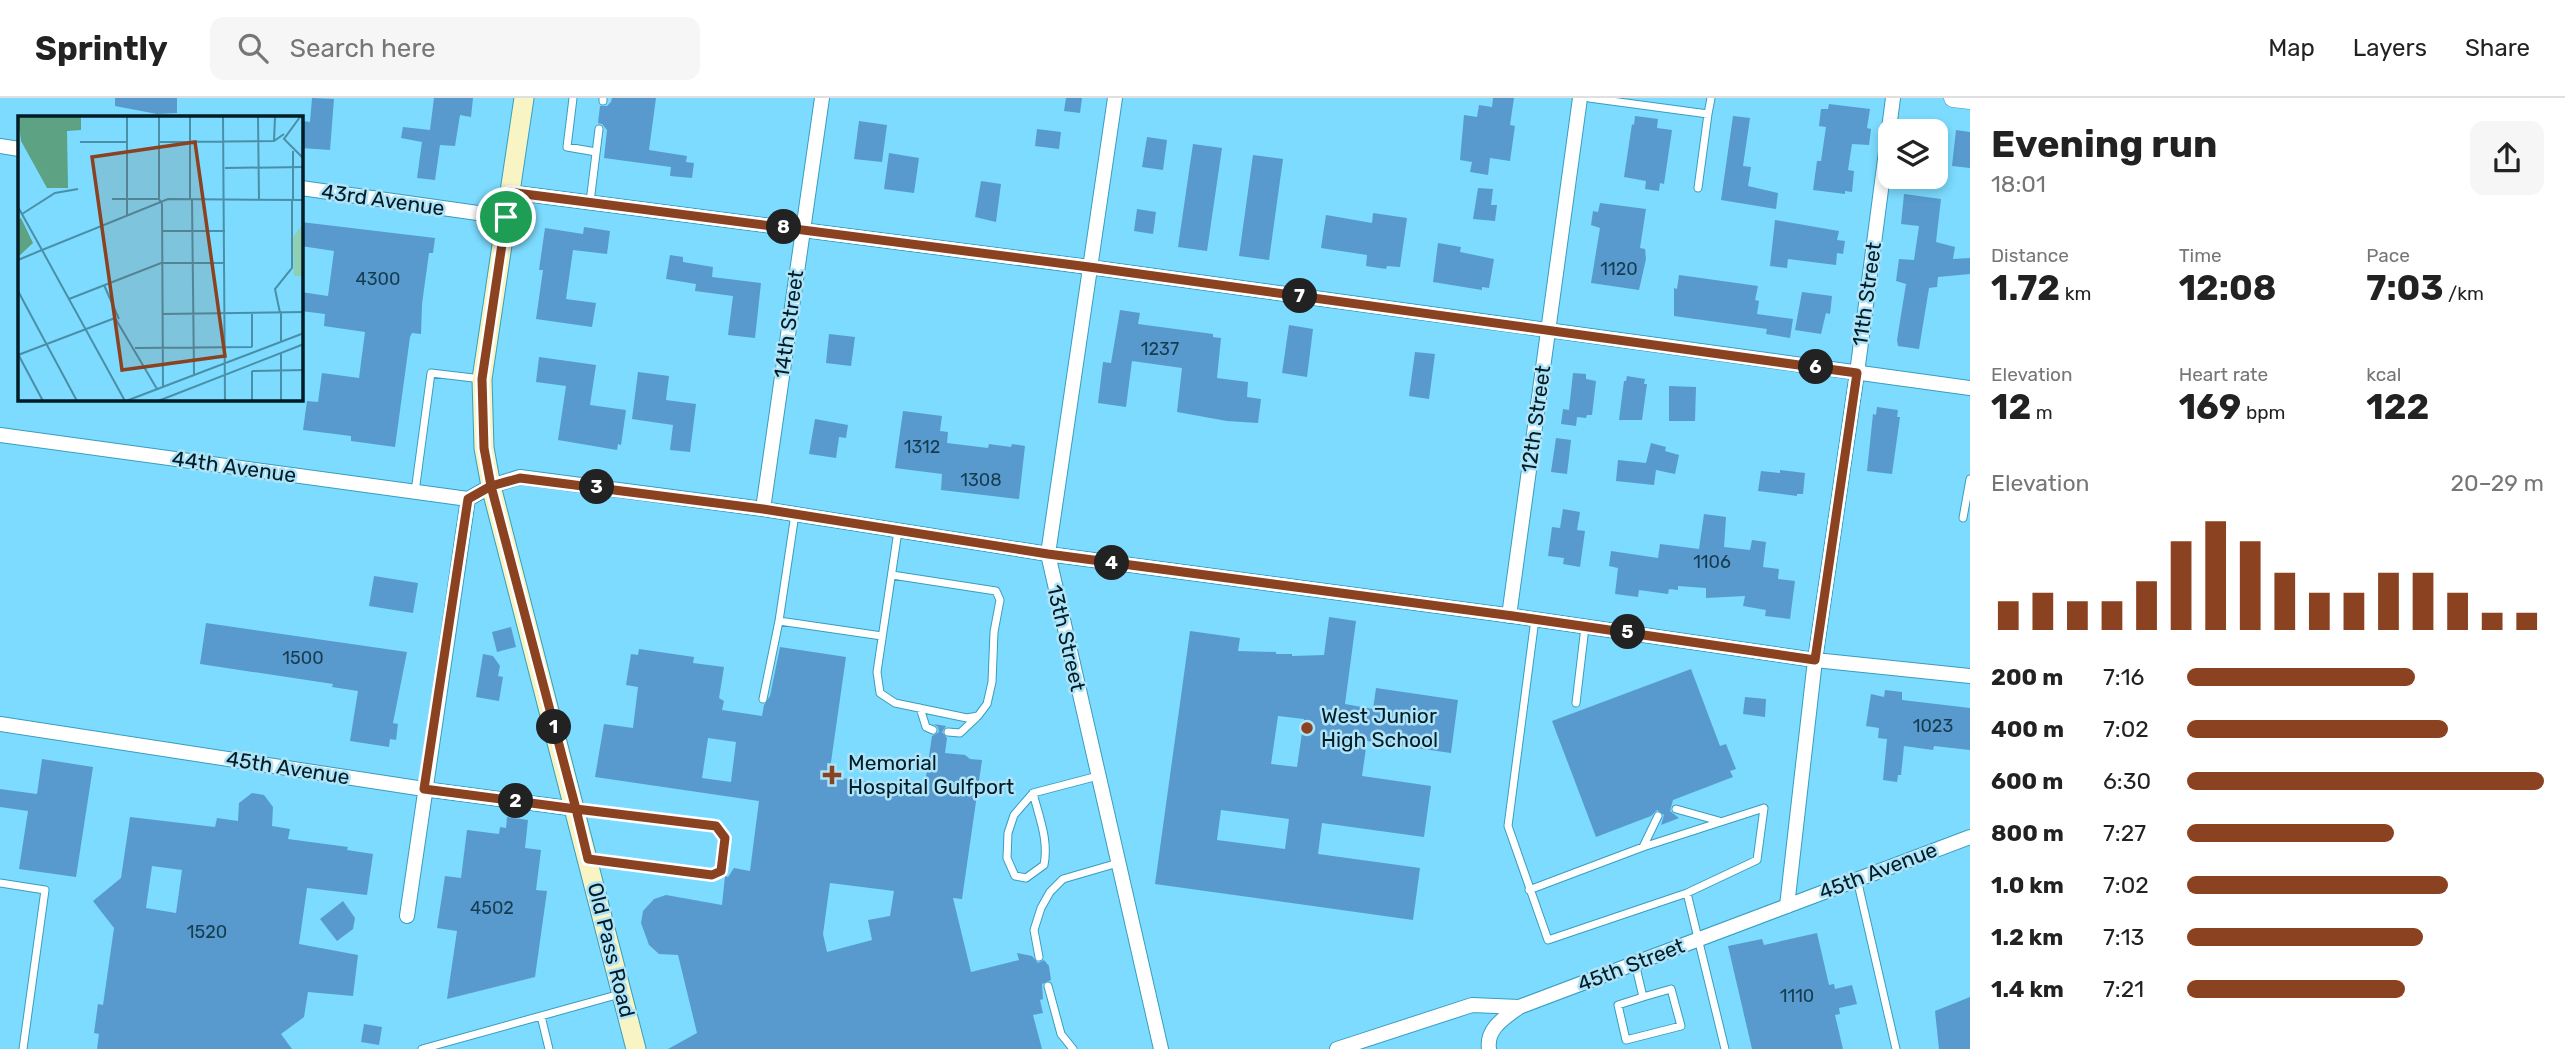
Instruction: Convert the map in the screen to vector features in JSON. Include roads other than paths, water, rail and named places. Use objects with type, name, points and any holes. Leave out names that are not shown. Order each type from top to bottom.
[{"type":"main road","name":"Old Pass Road","points":[[524,98],[482,379],[484,448],[491,486],[636,1049]]},
{"type":"street","name":"14th Street","points":[[763,509],[822,98]]},
{"type":"street","name":"13th Street","points":[[1115,98],[1048,554],[1161,1049]]},
{"type":"street","name":"12th Street","points":[[1508,616],[1580,98]]},
{"type":"street","name":"11th Street","points":[[1787,906],[1815,660],[1857,373],[1893,98]]},
{"type":"street","points":[[1954,98],[1970,100]]},
{"type":"street","points":[[0,146],[18,149]]},
{"type":"street","name":"43rd Avenue","points":[[303,188],[506,217]]},
{"type":"street","points":[[509,192],[1089,267],[1970,388]]},
{"type":"street","name":"44th Avenue","points":[[0,435],[468,499]]},
{"type":"street","points":[[407,916],[468,499],[491,486],[520,478],[763,509],[1048,554],[1586,626],[1815,660],[1970,676]]},
{"type":"street","name":"45th Avenue","points":[[0,724],[424,789],[576,809]]},
{"type":"street","name":"45th Avenue","points":[[1787,906],[1970,836]]},
{"type":"street","name":"45th Street","points":[[1489,1045],[1498,1022],[1518,1007],[1787,906]]},
{"type":"street","points":[[1337,1049],[1472,1004],[1518,1007]]},
{"type":"lane","points":[[573,98],[567,148],[596,152]]},
{"type":"lane","points":[[1589,98],[1708,114]]},
{"type":"lane","points":[[1698,188],[1711,98]]},
{"type":"lane","points":[[590,202],[600,129]]},
{"type":"lane","points":[[415,492],[431,373],[482,379]]},
{"type":"lane","points":[[1963,518],[1970,479]]},
{"type":"lane","points":[[763,699],[779,621],[795,514]]},
{"type":"lane","points":[[898,530],[877,672],[880,693],[895,703],[967,718],[978,716]]},
{"type":"lane","points":[[891,575],[996,591],[1000,600],[994,632],[992,682],[987,704],[960,733],[948,732]]},
{"type":"lane","points":[[1529,890],[1643,847],[1764,808],[1757,860],[1687,893],[1548,940],[1529,890],[1508,826],[1535,619]]},
{"type":"lane","points":[[779,621],[882,636]]},
{"type":"lane","points":[[1576,704],[1586,626]]},
{"type":"lane","points":[[920,708],[926,727],[933,730]]},
{"type":"lane","points":[[1033,793],[1046,852],[1044,865],[1026,878],[1015,876],[1007,858],[1008,833],[1014,815],[1033,793],[1098,776]]},
{"type":"lane","points":[[576,809],[716,826],[725,838],[721,871],[712,875],[588,859]]},
{"type":"lane","points":[[1676,809],[1719,821]]},
{"type":"lane","points":[[1643,847],[1658,816]]},
{"type":"lane","points":[[1039,957],[1034,930],[1050,892],[1063,879],[1118,863]]},
{"type":"lane","points":[[1857,879],[1896,1049]]},
{"type":"lane","points":[[0,883],[44,890],[23,1049]]},
{"type":"lane","points":[[1687,893],[1725,1049]]},
{"type":"lane","points":[[1635,963],[1643,997]]},
{"type":"lane","points":[[1048,986],[1061,1034],[1073,1049]]},
{"type":"lane","points":[[1671,989],[1681,1026],[1626,1040],[1618,1005],[1643,997],[1671,989]]},
{"type":"lane","points":[[422,1049],[622,994]]},
{"type":"lane","points":[[541,1016],[549,1049]]},
{"type":"place","name":"West Junior High School","points":[[1307,728]]},
{"type":"place","name":"Memorial Hospital Gulfport","points":[[832,775]]}]
